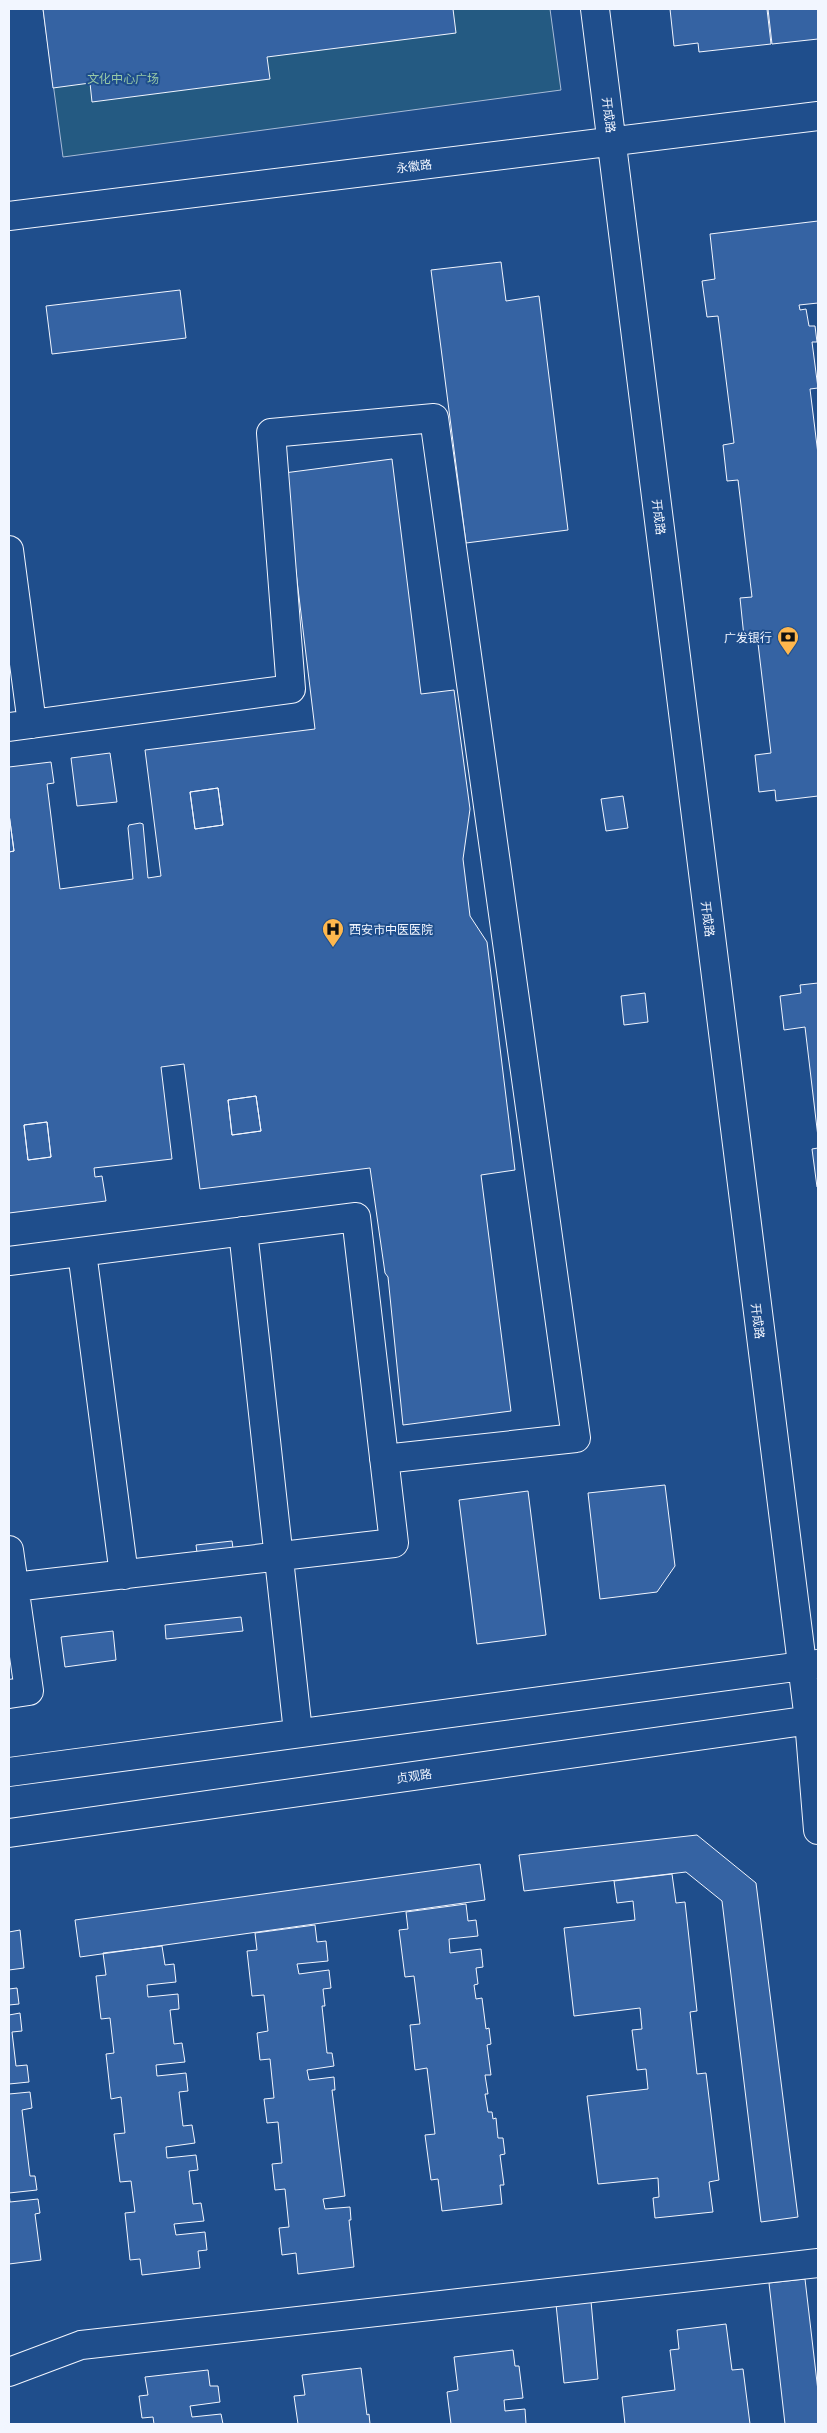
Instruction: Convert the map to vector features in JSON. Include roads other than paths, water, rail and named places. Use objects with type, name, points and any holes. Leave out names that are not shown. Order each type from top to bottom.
[{"type":"street","name":"开成路","points":[[595,9],[810,1665],[818,1830]]},
{"type":"street","name":"永徽路","points":[[9,216],[818,116]]},
{"type":"street","points":[[9,550],[20,726],[291,688],[271,433],[434,418],[576,1438],[384,1458]]},
{"type":"street","points":[[9,1261],[356,1217],[394,1543],[14,1587]]},
{"type":"street","points":[[243,1231],[277,1557],[298,1732]]},
{"type":"street","points":[[82,1252],[124,1575]]},
{"type":"street","points":[[9,1550],[29,1692],[9,1694]]},
{"type":"street","points":[[9,1772],[810,1665]]},
{"type":"street","name":"贞观路","points":[[9,1833],[814,1720]]},
{"type":"street","points":[[9,2372],[81,2345],[818,2263]]},
{"type":"place","name":"广发银行","points":[[788,656]]},
{"type":"place","name":"西安市中医医院","points":[[333,948]]},
{"type":"park label","name":"文化中心广场","points":[[123,78]]}]
